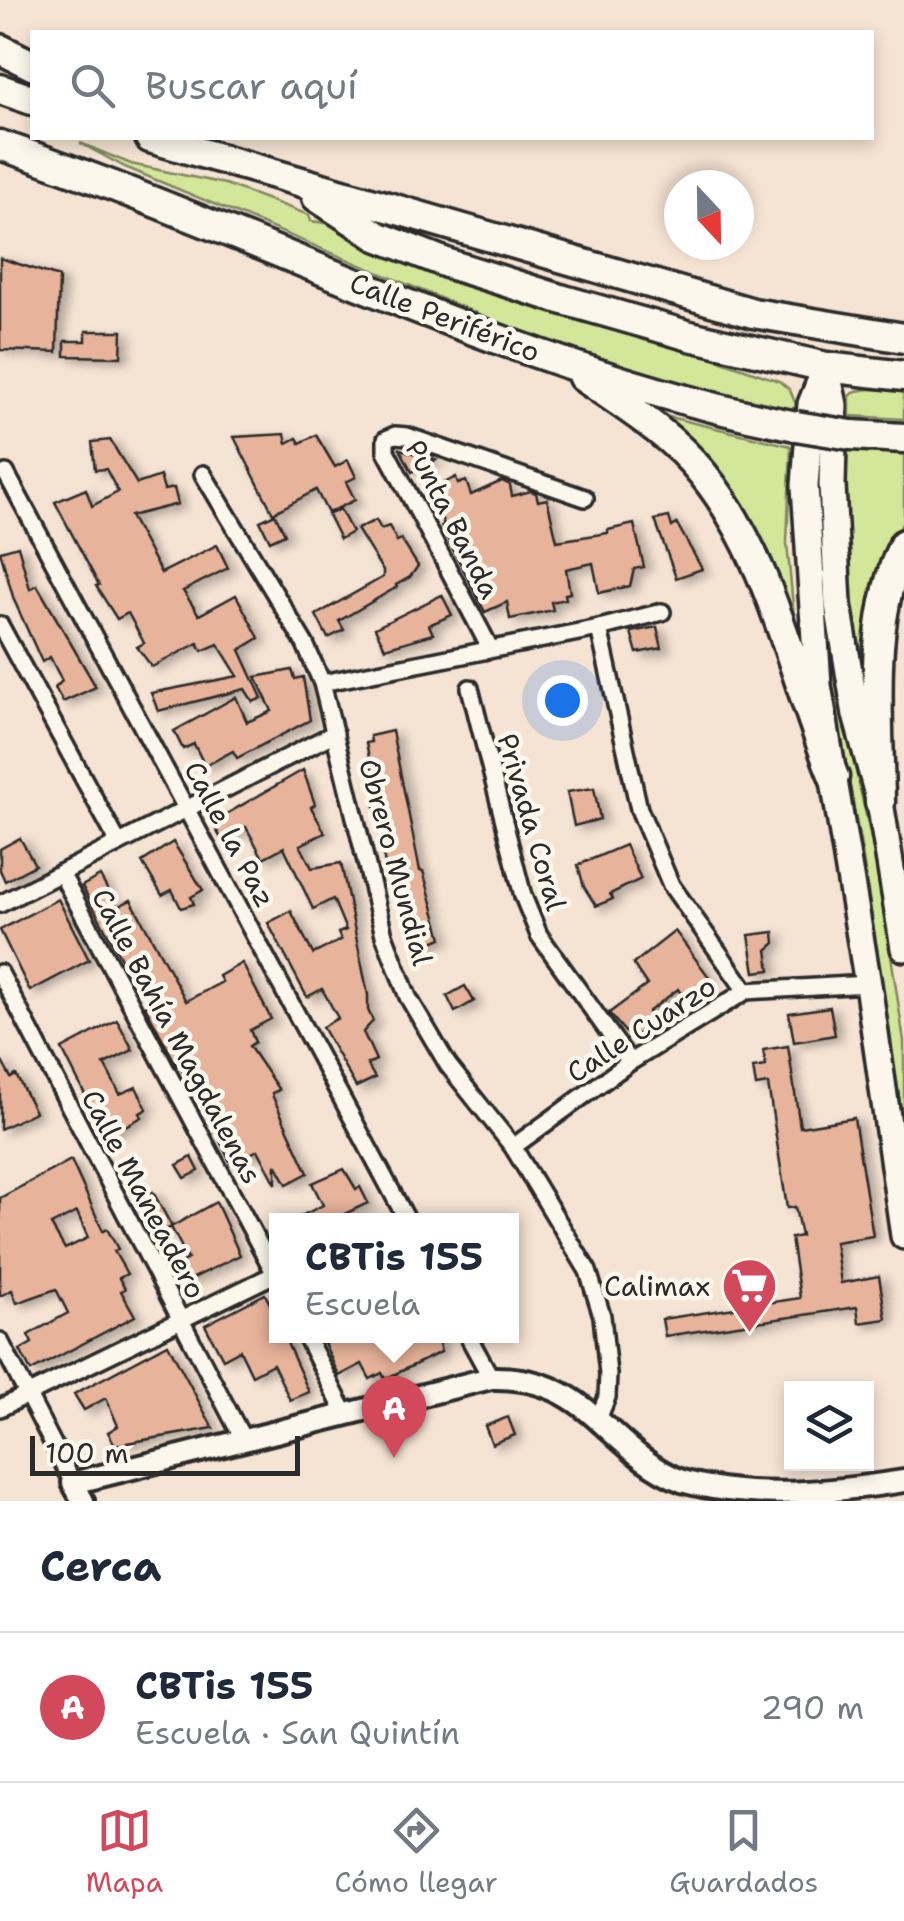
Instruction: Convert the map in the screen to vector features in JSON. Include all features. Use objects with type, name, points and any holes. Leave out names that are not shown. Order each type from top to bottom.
[{"type":"highway","points":[[0,49],[30,64]]},
{"type":"highway","points":[[0,90],[30,99]]},
{"type":"highway","points":[[156,140],[753,313],[904,338]]},
{"type":"highway","points":[[184,140],[237,166]]},
{"type":"highway","name":"Calle Periférico","points":[[0,146],[101,179],[340,278],[562,361],[685,402],[796,426],[904,438]]},
{"type":"highway","points":[[291,180],[377,236],[449,264],[690,336],[826,367],[904,376]]},
{"type":"highway","points":[[562,361],[677,446],[703,473],[728,510],[772,600],[834,778]]},
{"type":"highway","points":[[880,802],[882,607],[890,572],[904,544]]},
{"type":"main road","points":[[826,367],[811,404],[804,486],[818,684],[868,984],[904,1236]]},
{"type":"main road","points":[[826,367],[834,405],[832,485],[838,604],[856,716],[898,865],[904,948]]},
{"type":"street","name":"Punta Banda","points":[[490,648],[386,450],[386,439],[407,436],[586,498]]},
{"type":"street","name":"Calle la Paz","points":[[6,472],[404,1213]]},
{"type":"street","name":"Obrero Mundial","points":[[203,474],[305,644],[322,683],[384,935],[408,997],[448,1064],[514,1147],[588,1271],[602,1316],[608,1374],[607,1397],[599,1417]]},
{"type":"street","points":[[322,683],[662,612]]},
{"type":"street","points":[[0,625],[118,842]]},
{"type":"street","points":[[598,628],[639,809],[671,885],[746,991]]},
{"type":"street","name":"Privada Coral","points":[[470,688],[518,879],[538,935],[630,1062]]},
{"type":"street","points":[[0,904],[335,733]]},
{"type":"street","name":"Calle Bahía Magdalenas","points":[[61,874],[269,1262]]},
{"type":"street","name":"Calle Maneadero","points":[[0,973],[243,1438]]},
{"type":"street","name":"Calle Cuarzo","points":[[514,1147],[630,1062],[746,991],[868,984]]},
{"type":"street","points":[[0,1408],[269,1278]]},
{"type":"street","points":[[0,1342],[78,1492],[243,1438],[491,1378],[534,1381],[557,1390],[599,1417],[658,1468],[681,1481],[713,1490],[797,1496],[904,1481]]},
{"type":"street","points":[[309,1343],[344,1413]]},
{"type":"street","points":[[472,1343],[491,1378]]},
{"type":"green space","points":[[80,143],[131,164],[225,184],[309,215],[311,221],[334,224],[400,259],[502,296],[662,340],[779,381],[790,390],[796,405],[792,411],[678,391],[570,352],[125,167]]},
{"type":"green space","points":[[870,389],[904,390],[904,419],[850,416],[850,396]]},
{"type":"green space","points":[[644,411],[791,446],[787,543],[796,637],[754,531],[733,491],[704,457]]},
{"type":"green space","points":[[842,449],[904,454],[904,519],[876,582],[869,675],[863,681],[846,618]]},
{"type":"green space","points":[[822,602],[877,864],[904,1041],[904,1130],[863,858],[834,700]]},
{"type":"building","points":[[0,258],[59,277],[57,352],[0,350]]},
{"type":"building","points":[[86,331],[122,331],[121,357],[65,356],[65,341],[86,341]]},
{"type":"building","points":[[285,434],[287,443],[297,438],[300,443],[316,435],[335,467],[348,460],[356,477],[346,482],[355,500],[328,513],[316,490],[273,513],[234,437]]},
{"type":"building","points":[[110,440],[137,484],[160,476],[164,490],[174,488],[178,504],[130,516],[161,573],[217,545],[228,568],[183,591],[199,615],[236,595],[259,638],[240,650],[262,698],[253,702],[245,689],[158,711],[151,693],[238,676],[218,644],[202,651],[198,643],[152,667],[137,647],[144,643],[128,613],[117,619],[96,586],[99,585],[55,502],[86,489],[92,506],[118,492],[106,469],[95,470],[92,442]]},
{"type":"building","points":[[400,449],[436,460],[412,472]]},
{"type":"building","points":[[456,477],[458,484],[466,481],[471,495],[502,481],[510,485],[512,496],[531,491],[538,501],[547,499],[557,541],[608,533],[634,524],[644,567],[634,569],[630,586],[599,593],[593,563],[566,569],[570,593],[565,594],[566,599],[551,602],[553,610],[510,619],[507,602],[485,612],[441,526],[444,525],[431,490]]},
{"type":"building","points":[[340,509],[352,532],[340,539],[328,515]]},
{"type":"building","points":[[275,514],[285,534],[270,541],[260,521]]},
{"type":"building","points":[[669,517],[672,527],[677,524],[702,569],[676,578],[655,520]]},
{"type":"building","points":[[376,520],[381,529],[389,526],[397,541],[401,539],[418,566],[397,587],[339,621],[344,630],[328,638],[316,615],[383,577],[357,529]]},
{"type":"building","points":[[18,546],[30,589],[37,585],[96,687],[63,702],[55,688],[62,681],[50,657],[42,662],[14,600],[0,551]]},
{"type":"building","points":[[442,595],[452,615],[429,625],[433,634],[385,648],[375,628]]},
{"type":"building","points":[[657,627],[662,648],[637,653],[631,632]]},
{"type":"building","points":[[292,670],[295,679],[303,677],[310,720],[237,758],[233,751],[205,766],[194,744],[183,749],[174,731],[236,697],[247,722],[272,711],[256,677]]},
{"type":"building","points":[[392,731],[420,871],[442,938],[418,948],[395,877],[390,878],[386,871],[383,854],[392,852],[386,825],[375,806],[379,805],[366,743],[371,742],[370,736]]},
{"type":"building","points":[[303,770],[315,804],[311,807],[325,833],[300,845],[312,868],[341,863],[373,1021],[363,1032],[376,1060],[367,1064],[375,1078],[356,1087],[322,1027],[338,1018],[322,989],[307,997],[268,923],[291,911],[313,954],[341,940],[338,933],[346,930],[333,899],[313,909],[284,847],[263,858],[246,827],[222,840],[215,828],[219,825],[216,820]]},
{"type":"building","points":[[594,788],[600,819],[574,826],[567,792]]},
{"type":"building","points":[[20,838],[35,865],[5,881],[0,870],[0,849]]},
{"type":"building","points":[[173,842],[203,890],[191,897],[194,904],[181,908],[172,890],[162,895],[142,862]]},
{"type":"building","points":[[625,845],[641,879],[610,894],[613,899],[596,906],[584,887],[578,865]]},
{"type":"building","points":[[100,876],[117,907],[131,900],[186,1001],[222,982],[219,976],[242,963],[271,1019],[250,1030],[255,1042],[249,1046],[279,1090],[272,1093],[273,1097],[308,1173],[287,1184],[276,1164],[276,1184],[258,1150],[231,1164],[190,1078],[177,1066],[145,1006],[151,1003],[131,966],[126,968],[82,886]]},
{"type":"building","points":[[58,899],[89,960],[30,991],[0,930]]},
{"type":"building","points":[[675,931],[709,977],[708,988],[686,1002],[678,989],[648,1012],[655,1022],[631,1039],[609,1013],[647,985],[633,964]]},
{"type":"building","points":[[774,932],[775,943],[767,950],[770,970],[755,972],[749,935]]},
{"type":"building","points":[[465,986],[474,1001],[455,1012],[447,996]]},
{"type":"building","points":[[830,1007],[835,1035],[794,1042],[789,1013]]},
{"type":"building","points":[[117,1020],[133,1050],[104,1064],[120,1094],[136,1087],[147,1109],[140,1113],[142,1117],[106,1136],[62,1049]]},
{"type":"building","points":[[788,1046],[800,1127],[854,1118],[873,1236],[835,1242],[841,1283],[879,1276],[886,1319],[859,1323],[857,1307],[665,1336],[662,1319],[800,1298],[791,1238],[801,1236],[795,1207],[787,1208],[768,1084],[756,1086],[753,1068],[766,1066],[763,1050]]},
{"type":"building","points":[[0,1058],[11,1078],[16,1075],[35,1112],[0,1129]]},
{"type":"building","points":[[192,1157],[199,1171],[185,1178],[177,1165]]},
{"type":"building","points":[[71,1160],[103,1231],[107,1229],[118,1249],[114,1251],[127,1274],[119,1278],[125,1289],[121,1291],[135,1316],[31,1371],[20,1350],[32,1343],[28,1335],[68,1313],[56,1289],[17,1303],[12,1290],[0,1296],[0,1198]],"holes":[[[77,1212],[88,1238],[65,1249],[51,1225]]]},
{"type":"building","points":[[344,1169],[368,1203],[347,1213],[307,1213],[323,1205],[312,1183]]},
{"type":"building","points":[[153,1192],[172,1227],[157,1234],[139,1199]]},
{"type":"building","points":[[216,1202],[240,1255],[183,1283],[174,1266],[188,1259],[171,1227]]},
{"type":"building","points":[[265,1294],[269,1302],[269,1343],[287,1343],[309,1392],[290,1400],[273,1364],[252,1375],[240,1350],[223,1359],[205,1325]]},
{"type":"building","points":[[324,1343],[439,1343],[441,1352],[385,1379],[382,1373],[370,1379],[362,1364],[339,1376]]},
{"type":"building","points":[[168,1344],[213,1428],[115,1445],[108,1432],[118,1426],[106,1398],[84,1410],[74,1394]]},
{"type":"building","points":[[508,1417],[515,1435],[492,1444],[485,1426]]},
{"type":"place","name":"Calimax","points":[[749,1335]]},
{"type":"place","name":"CBTis 155","points":[[394,1458]]}]
